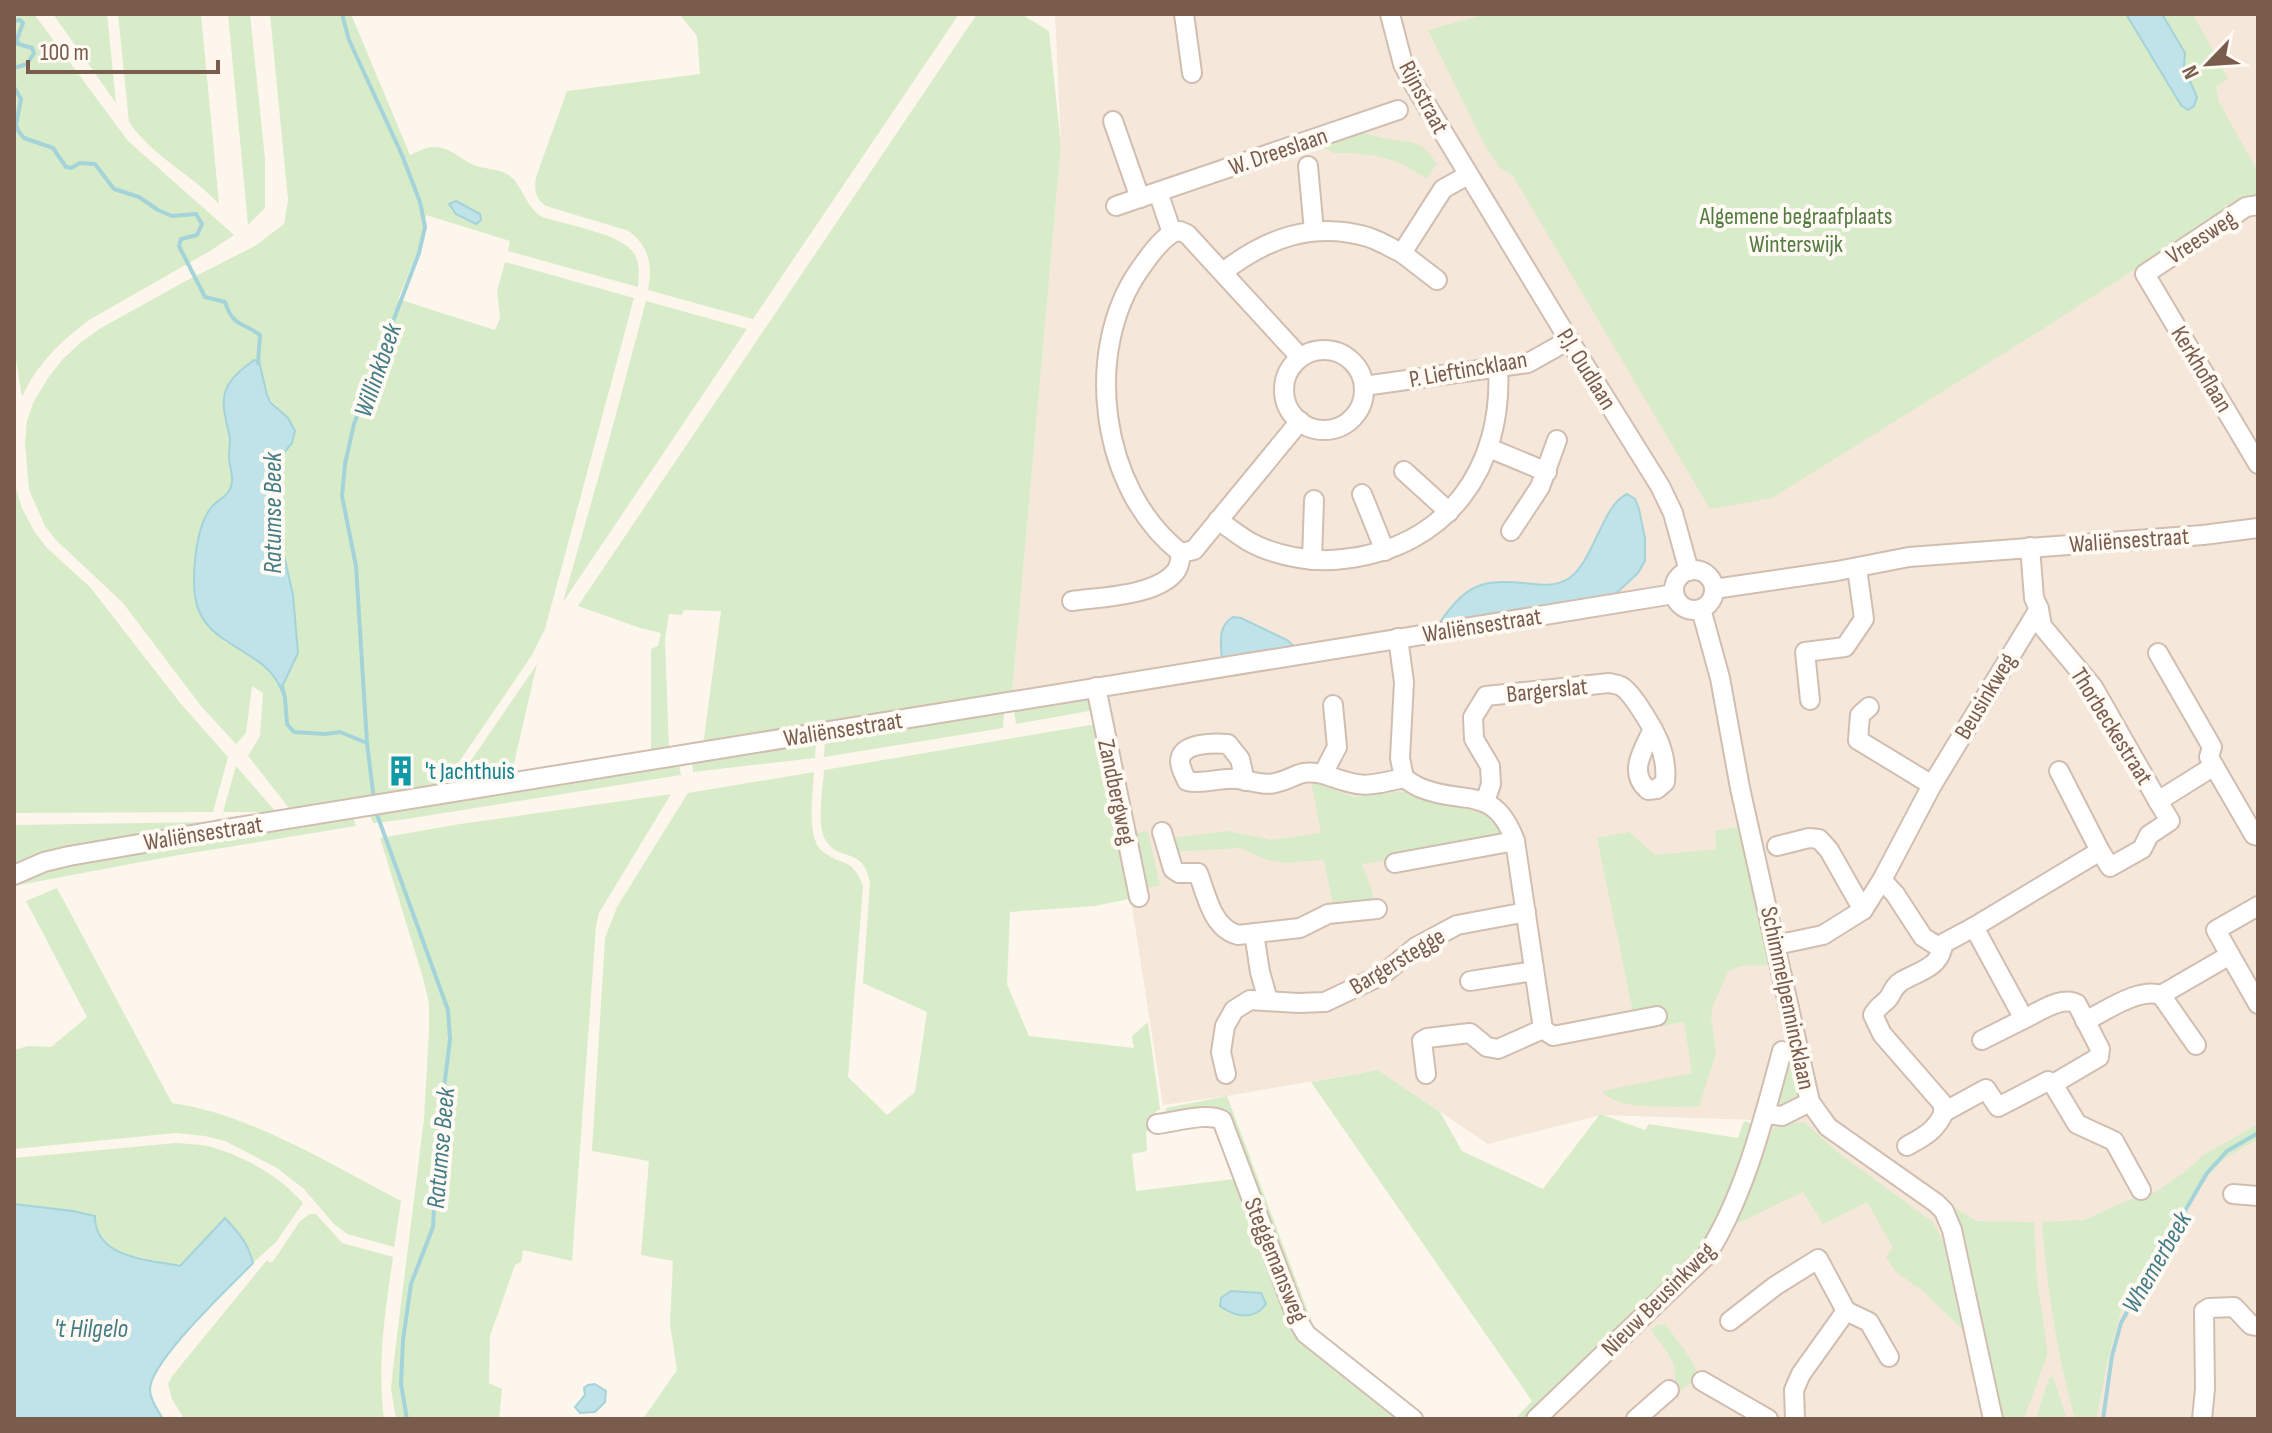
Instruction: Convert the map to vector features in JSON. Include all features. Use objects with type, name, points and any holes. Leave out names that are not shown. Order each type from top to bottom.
[{"type":"street","points":[[1184,14],[1192,73]]},
{"type":"street","name":"Rijnstraat","points":[[1390,14],[1403,64],[1468,175]]},
{"type":"street","name":"W. Dreeslaan","points":[[1116,206],[1398,110]]},
{"type":"street","points":[[1113,121],[1140,198]]},
{"type":"street","points":[[1308,166],[1314,231]]},
{"type":"street","points":[[1402,253],[1443,189],[1468,175]]},
{"type":"street","name":"P.J. Oudlaan","points":[[1468,175],[1660,486],[1673,513],[1689,571]]},
{"type":"street","points":[[1158,192],[1172,233]]},
{"type":"street","name":"Vreesweg","points":[[2145,274],[2246,207],[2258,205]]},
{"type":"street","points":[[1300,357],[1187,234],[1180,231],[1163,239],[1132,280],[1117,313],[1105,386],[1111,440],[1126,481],[1144,512],[1169,544],[1181,553],[1194,550],[1300,421]]},
{"type":"street","points":[[1223,272],[1243,256],[1276,239],[1314,231],[1331,231],[1368,237],[1402,253],[1437,280]]},
{"type":"street","name":"Kerkhoflaan","points":[[2145,274],[2258,464]]},
{"type":"street","name":"P. Lieftincklaan","points":[[1364,386],[1528,363],[1569,340]]},
{"type":"street","points":[[1316,350],[1333,350],[1348,357],[1359,370],[1364,386],[1363,401],[1356,415],[1344,425],[1329,429],[1314,428],[1300,421],[1290,411],[1285,397],[1285,382],[1290,368],[1300,357],[1316,350]]},
{"type":"street","points":[[1218,520],[1249,542],[1312,560],[1365,557],[1409,541],[1449,512],[1468,488],[1489,448],[1500,396],[1498,367]]},
{"type":"street","points":[[1511,531],[1547,472],[1557,440]]},
{"type":"street","points":[[1489,448],[1547,472]]},
{"type":"street","points":[[1404,471],[1449,512]]},
{"type":"street","points":[[1362,494],[1385,551]]},
{"type":"street","points":[[1312,560],[1314,500]]},
{"type":"street","name":"Waliënsestraat","points":[[1714,589],[1857,568],[1909,557],[2203,535],[2258,528]]},
{"type":"street","name":"Thorbeckestraat","points":[[2030,547],[2034,598],[2042,626],[2093,687],[2158,801],[2214,766]]},
{"type":"street","points":[[1072,601],[1162,584],[1178,569],[1181,553]]},
{"type":"street","points":[[1810,700],[1805,652],[1845,647],[1864,619],[1857,568]]},
{"type":"street","points":[[1689,571],[1703,572],[1714,589],[1708,605],[1694,611],[1681,606],[1674,594],[1677,580],[1689,571]]},
{"type":"street","name":"Waliënsestraat","points":[[14,875],[44,862],[69,856],[363,806],[1674,594]]},
{"type":"street","name":"Schimmelpennincklaan","points":[[1701,609],[1720,678],[1740,788],[1810,1102],[1828,1127],[1944,1211],[1952,1230],[1993,1419]]},
{"type":"street","name":"Beusinkweg","points":[[1863,910],[1932,785],[2039,609]]},
{"type":"street","points":[[1398,638],[1404,682],[1400,758],[1404,778]]},
{"type":"street","points":[[2158,653],[2212,747],[2209,757],[2254,835],[2258,836]]},
{"type":"street","name":"Bargerslat","points":[[1485,802],[1491,784],[1490,766],[1474,739],[1473,717],[1486,696],[1609,683],[1622,687],[1632,696],[1653,729]]},
{"type":"street","name":"Zandbergweg","points":[[1096,687],[1139,897]]},
{"type":"street","points":[[1323,774],[1337,747],[1333,705]]},
{"type":"street","points":[[1869,707],[1860,715],[1858,740],[1932,785]]},
{"type":"street","points":[[1245,781],[1272,784],[1306,771],[1355,786],[1404,778],[1420,788],[1485,802],[1508,821],[1515,841],[1543,1029],[1553,1036],[1657,1016]]},
{"type":"street","points":[[2059,771],[2110,867],[2142,849],[2149,835],[2170,821],[2158,801]]},
{"type":"street","points":[[1162,832],[1173,869],[1179,873],[1198,873],[1218,924],[1230,933],[1238,935],[1300,928],[1328,914],[1377,909]]},
{"type":"street","points":[[1776,945],[1823,935],[1863,910],[1829,850],[1819,839],[1809,838],[1777,846]]},
{"type":"street","points":[[1395,863],[1515,841]]},
{"type":"street","points":[[1944,1112],[1942,1103],[1882,1034],[1873,1015],[1875,1009],[1890,997],[1893,988],[1901,981],[1926,970],[1941,956],[1944,943],[2100,851]]},
{"type":"street","points":[[1882,880],[1923,937],[1942,949]]},
{"type":"street","points":[[2258,906],[2216,930],[2258,1004]]},
{"type":"street","name":"Bargerstegge","points":[[1226,1074],[1221,1052],[1225,1026],[1234,1010],[1250,1000],[1325,1002],[1382,975],[1416,947],[1457,925],[1526,912]]},
{"type":"street","points":[[1974,927],[2024,1019]]},
{"type":"street","points":[[1254,933],[1268,1000]]},
{"type":"street","points":[[2161,995],[2230,955]]},
{"type":"street","points":[[1470,981],[1534,971]]},
{"type":"street","points":[[2085,1021],[2142,993],[2153,992],[2161,995],[2196,1045]]},
{"type":"street","points":[[1982,1040],[2062,1001],[2071,1000],[2077,1004],[2100,1049],[2099,1057],[2053,1084]]},
{"type":"street","points":[[1426,1074],[1422,1041],[1427,1038],[1470,1033],[1487,1047],[1498,1049],[1543,1029]]},
{"type":"street","name":"Nieuw Beusinkweg","points":[[1536,1419],[1706,1256],[1719,1237],[1740,1189],[1782,1051]]},
{"type":"street","points":[[1907,1146],[1930,1133],[1944,1112],[1986,1089],[1998,1107],[2048,1081],[2053,1084],[2077,1124],[2114,1141],[2141,1190]]},
{"type":"street","points":[[1765,1114],[1782,1116],[1810,1102]]},
{"type":"street","name":"Steggemansweg","points":[[1157,1124],[1206,1116],[1222,1120],[1297,1319],[1306,1334],[1413,1419]]},
{"type":"street","points":[[2233,1194],[2258,1196]]},
{"type":"street","points":[[1730,1321],[1766,1292],[1818,1259],[1846,1311],[1869,1322],[1889,1357]]},
{"type":"street","points":[[2202,1419],[2205,1389],[2204,1311],[2234,1307],[2251,1325],[2258,1326]]},
{"type":"street","points":[[1795,1419],[1794,1390],[1801,1374],[1846,1311]]},
{"type":"street","points":[[1702,1381],[1768,1419]]},
{"type":"street","points":[[1636,1419],[1669,1390]]},
{"type":"shaded area","points":[[1055,14],[2258,14],[2258,1419],[1548,1419],[1703,1254],[1755,1120],[1601,1115],[1488,1144],[1378,1070],[1163,1105],[1097,683],[1012,694],[1061,146]]},
{"type":"green space","points":[[14,14],[34,14],[128,141],[234,235],[89,320],[51,354],[22,397],[14,347]]},
{"type":"green space","points":[[53,14],[107,14],[116,103]]},
{"type":"green space","points":[[118,14],[201,14],[219,204],[149,145],[129,122]]},
{"type":"green space","points":[[228,14],[250,14],[265,159],[265,208],[248,225]]},
{"type":"green space","points":[[270,14],[351,14],[410,155],[439,147],[474,165],[506,173],[540,216],[606,235],[629,247],[637,259],[639,275],[638,287],[508,251],[510,241],[426,215],[421,244],[398,299],[495,330],[500,318],[497,291],[505,262],[634,298],[545,629],[532,655],[442,787],[293,813],[248,756],[260,736],[263,693],[252,686],[246,733],[236,744],[201,706],[123,603],[45,526],[29,490],[25,443],[33,403],[62,360],[80,343],[182,283],[255,246],[284,224],[288,200]],"holes":[[[456,201],[480,214],[476,224],[451,210]],[[254,360],[259,361],[266,392],[277,406],[286,452],[279,459],[276,472],[278,529],[293,595],[294,664],[281,688],[275,675],[256,658],[223,641],[199,611],[194,594],[197,552],[205,520],[210,508],[233,484],[224,411],[234,376]]]},
{"type":"green space","points":[[679,14],[959,14],[753,319],[648,290],[648,257],[641,243],[629,231],[546,206],[536,193],[536,177],[567,91],[700,74],[697,36]]},
{"type":"green space","points":[[977,14],[1021,14],[1049,31],[1061,146],[1012,694],[703,745],[721,611],[684,610],[682,615],[669,614],[665,639],[669,750],[651,753],[651,649],[658,646],[661,633],[578,606]]},
{"type":"green space","name":"Algemene begraafplaats Winterswijk","points":[[1487,14],[2126,14],[2181,105],[2188,110],[2197,97],[2184,67],[2185,53],[2162,14],[2193,14],[2228,79],[2216,86],[2219,102],[2258,172],[2258,196],[2245,198],[2229,207],[2225,204],[2224,211],[2046,327],[1772,498],[1710,509],[1513,176],[1499,167],[1483,142],[1428,30]]},
{"type":"green space","points":[[1358,133],[1414,143],[1437,164],[1426,179],[1394,161],[1370,155],[1333,153],[1321,145]]},
{"type":"green space","points":[[646,301],[747,329],[563,602],[611,433]]},
{"type":"green space","points":[[14,482],[22,508],[47,548],[90,587],[181,704],[228,757],[213,812],[14,813]]},
{"type":"green space","points":[[537,664],[511,776],[456,785],[457,781]]},
{"type":"green space","points":[[1093,698],[1095,710],[1016,724],[1014,710]]},
{"type":"green space","points":[[1004,712],[1003,728],[824,757],[825,741]]},
{"type":"green space","points":[[1096,724],[1105,756],[1129,899],[1095,906],[1010,912],[1007,984],[1029,1036],[1134,1048],[1132,1036],[1148,1022],[1160,1109],[1155,1112],[1157,1129],[1146,1131],[1147,1151],[1132,1154],[1136,1191],[1234,1179],[1297,1340],[1313,1347],[1404,1419],[643,1419],[677,1370],[670,1324],[673,1261],[641,1255],[649,1161],[592,1151],[605,938],[617,907],[688,793],[814,772],[812,825],[817,845],[829,856],[855,870],[863,886],[848,1077],[887,1115],[915,1092],[927,1012],[863,983],[870,883],[862,864],[831,847],[823,834],[824,770]]},
{"type":"green space","points":[[816,741],[815,758],[693,772],[692,760]]},
{"type":"green space","points":[[679,763],[681,775],[400,820],[373,823],[368,811]]},
{"type":"green space","points":[[236,766],[276,812],[223,812]]},
{"type":"green space","points":[[1311,781],[1354,797],[1407,791],[1492,817],[1500,825],[1503,842],[1362,864],[1374,904],[1334,910],[1324,860],[1283,863],[1240,848],[1172,852],[1169,838],[1228,831],[1271,840],[1321,833]]},
{"type":"green space","points":[[671,794],[599,913],[596,926],[572,1261],[523,1250],[521,1262],[515,1265],[490,1336],[489,1383],[502,1389],[499,1419],[396,1419],[391,1389],[424,1119],[429,1003],[380,838]]},
{"type":"green space","points":[[352,814],[356,826],[14,886],[47,868]]},
{"type":"green space","points":[[210,822],[209,828],[14,870],[14,825]]},
{"type":"green space","points":[[1738,827],[1769,965],[1740,966],[1728,972],[1713,1006],[1711,1016],[1716,1053],[1699,1107],[1619,1102],[1602,1091],[1692,1073],[1684,1022],[1662,1026],[1660,1009],[1633,1012],[1597,838],[1629,832],[1655,855],[1716,849],[1715,831]]},
{"type":"green space","points":[[1148,831],[1160,886],[1144,888],[1132,833]]},
{"type":"green space","points":[[57,888],[172,1103],[202,1109],[261,1129],[401,1201],[394,1247],[347,1234],[334,1224],[304,1189],[277,1168],[225,1141],[176,1133],[14,1149],[14,1050],[28,1046],[51,1047],[87,1017],[26,901]]},
{"type":"green space","points":[[1788,1049],[1799,1097],[1795,1104],[1776,1109]]},
{"type":"green space","points":[[1378,1070],[1440,1112],[1462,1151],[1543,1189],[1600,1114],[1645,1130],[1649,1124],[1738,1138],[1744,1121],[1752,1123],[1722,1216],[1696,1257],[1528,1419],[1515,1419],[1532,1401],[1311,1082]]},
{"type":"green space","points":[[1227,1096],[1319,1341],[1303,1329],[1222,1120],[1166,1122],[1166,1108]]},
{"type":"green space","points":[[1804,1122],[1841,1155],[1933,1222],[1943,1241],[1963,1330],[1925,1293],[1896,1272],[1886,1257],[1893,1248],[1867,1202],[1823,1224],[1803,1192],[1734,1225],[1773,1128]]},
{"type":"green space","points":[[2258,1124],[2258,1139],[2225,1158],[2208,1176],[2121,1311],[2096,1419],[2075,1419],[2054,1321],[2042,1222],[2084,1220],[2131,1199],[2156,1192],[2202,1156]]},
{"type":"green space","points":[[176,1143],[207,1146],[246,1160],[283,1184],[303,1203],[276,1242],[253,1263],[251,1250],[205,1238],[180,1266],[118,1253],[102,1239],[95,1224],[73,1211],[14,1204],[14,1158]]},
{"type":"green space","points":[[1947,1203],[1976,1221],[2034,1222],[2037,1280],[2047,1355],[2024,1419],[1999,1419]]},
{"type":"green space","points":[[310,1214],[316,1214],[342,1243],[393,1257],[382,1357],[384,1419],[184,1419],[172,1399],[168,1384],[173,1375],[267,1260],[270,1263],[274,1260],[300,1221]]},
{"type":"green space","points":[[1665,1324],[1700,1376],[1681,1390],[1675,1381],[1672,1360],[1651,1330],[1656,1325]]},
{"type":"green space","points":[[2053,1377],[2067,1419],[2036,1419],[2049,1378]]},
{"type":"water","points":[[2126,14],[2162,14],[2185,53],[2184,67],[2197,97],[2194,106],[2188,110],[2181,105]]},
{"type":"water","points":[[456,201],[480,214],[481,220],[476,224],[456,214],[449,204]]},
{"type":"water","points":[[254,360],[259,361],[270,402],[288,418],[295,431],[292,443],[279,459],[276,473],[278,529],[293,595],[298,653],[281,689],[264,666],[206,624],[199,611],[194,588],[197,544],[205,518],[226,494],[232,482],[224,397],[229,383]]},
{"type":"water","points":[[1627,494],[1635,499],[1639,509],[1645,538],[1645,561],[1638,573],[1612,597],[1438,625],[1458,600],[1477,586],[1500,582],[1550,584],[1568,579],[1585,560],[1611,510]]},
{"type":"water","points":[[1233,617],[1287,640],[1296,648],[1222,660],[1222,630]]},
{"type":"water","name":"'t Hilgelo","points":[[14,1204],[95,1216],[97,1230],[113,1249],[180,1266],[225,1218],[242,1239],[253,1263],[176,1344],[153,1377],[150,1394],[163,1419],[14,1419]]},
{"type":"water","points":[[1231,1291],[1261,1293],[1266,1304],[1250,1315],[1232,1313],[1220,1306],[1221,1298]]},
{"type":"water","points":[[595,1384],[606,1391],[605,1402],[595,1412],[580,1413],[575,1407],[585,1395],[584,1388]]},
{"type":"waterway","name":"Willinkbeek","points":[[342,14],[349,40],[402,155],[420,202],[425,227],[419,253],[354,424],[345,464],[342,496],[356,566],[367,743]]},
{"type":"waterway","name":"Ratumse Beek","points":[[14,21],[23,23],[18,44],[32,48],[34,53],[27,64],[14,68]]},
{"type":"waterway","name":"Ratumse Beek","points":[[14,87],[21,99],[16,125],[24,138],[53,148],[66,167],[80,163],[95,164],[114,189],[139,197],[158,210],[172,216],[196,214],[202,224],[197,235],[181,239],[179,246],[205,297],[225,302],[235,320],[260,335],[258,363]]},
{"type":"waterway","name":"Ratumse Beek","points":[[282,686],[287,724],[294,732],[340,732],[367,743],[374,800]]},
{"type":"waterway","name":"Ratumse Beek","points":[[375,809],[448,1010],[450,1040],[438,1135],[433,1227],[411,1284],[403,1340],[401,1384],[407,1419]]},
{"type":"waterway","name":"Whemerbeek","points":[[2103,1419],[2112,1356],[2121,1323],[2207,1173],[2227,1151],[2258,1133]]},
{"type":"place","name":"'t Jachthuis","points":[[401,771]]}]
